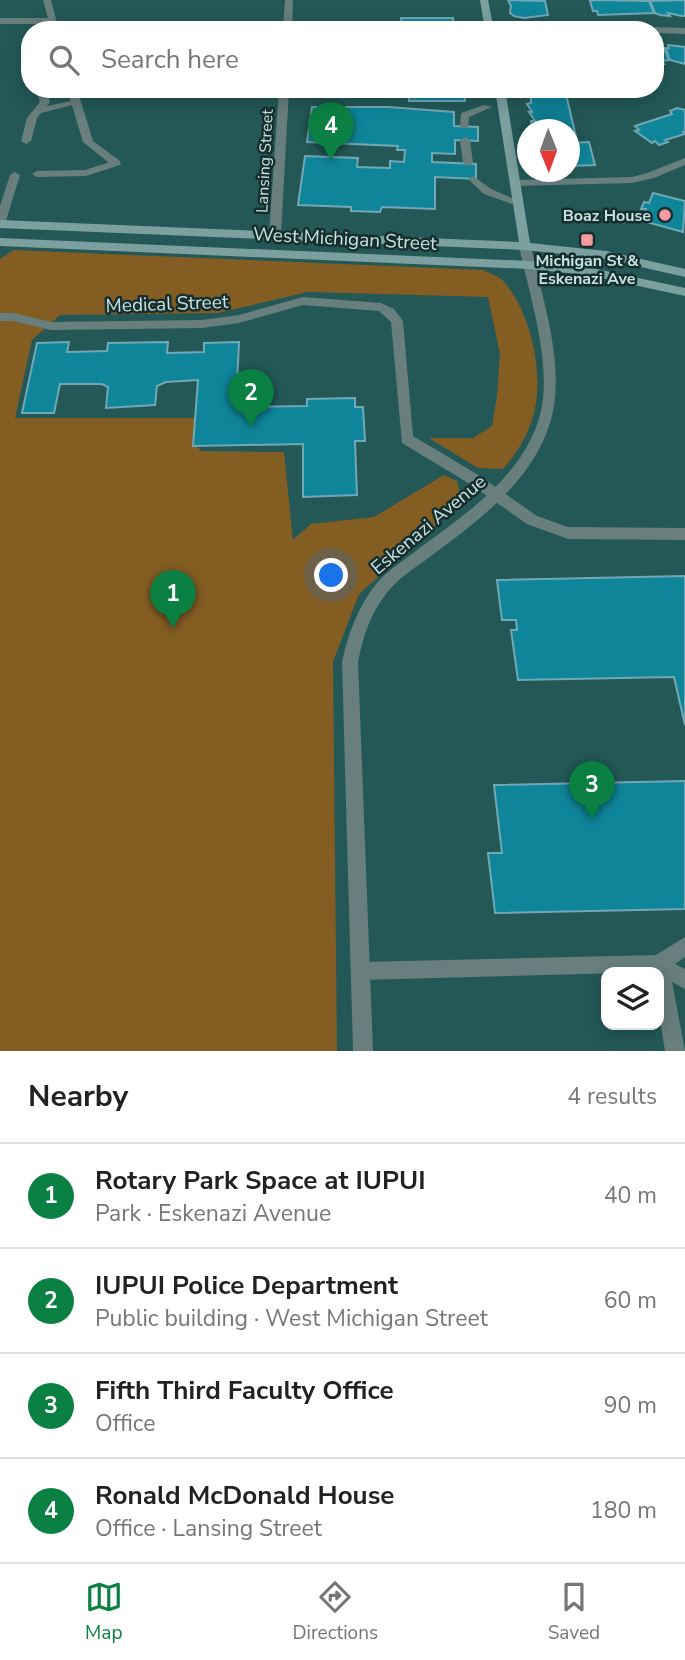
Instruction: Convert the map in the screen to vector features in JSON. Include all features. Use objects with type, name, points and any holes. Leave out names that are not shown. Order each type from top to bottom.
[{"type":"main road","points":[[484,0],[488,21]]},
{"type":"main road","points":[[501,98],[525,246]]},
{"type":"main road","name":"West Michigan Street","points":[[0,224],[525,246],[606,255],[685,273]]},
{"type":"main road","name":"West Michigan Street","points":[[0,242],[528,265],[587,271],[685,292]]},
{"type":"street","points":[[47,0],[53,21]]},
{"type":"street","points":[[288,21],[289,0]]},
{"type":"street","points":[[0,20],[21,22]]},
{"type":"street","points":[[664,30],[685,31]]},
{"type":"street","points":[[26,141],[32,118],[44,102],[43,98]]},
{"type":"street","points":[[37,174],[86,173],[116,163],[88,142],[75,98]]},
{"type":"street","name":"Lansing Street","points":[[275,234],[283,98]]},
{"type":"street","points":[[38,111],[76,103]]},
{"type":"street","points":[[464,126],[464,115],[487,107]]},
{"type":"street","points":[[465,140],[468,163]]},
{"type":"street","points":[[515,183],[632,180],[650,176],[685,161]]},
{"type":"street","points":[[0,224],[15,175]]},
{"type":"street","points":[[473,179],[477,185],[492,194],[518,203]]},
{"type":"street","name":"Eskenazi Avenue","points":[[363,1051],[350,662],[366,611],[391,578],[497,495],[523,466],[535,445],[548,401],[550,379],[525,246]]},
{"type":"street","name":"Medical Street","points":[[0,317],[13,317],[51,326],[202,324],[239,319],[303,301],[381,307],[394,315],[398,323],[407,439],[497,495]]},
{"type":"street","points":[[497,495],[532,520],[568,533],[685,534]]},
{"type":"street","points":[[659,964],[685,946]]},
{"type":"street","points":[[361,971],[659,964],[685,980]]},
{"type":"street","points":[[659,964],[676,1051]]},
{"type":"shaded area","points":[[0,0],[685,0],[685,1051],[0,1051]]},
{"type":"shaded area","points":[[14,250],[483,270],[504,281],[522,312],[533,345],[537,397],[526,436],[503,469],[478,468],[429,438],[473,438],[492,426],[500,354],[488,297],[308,292],[218,313],[60,315],[32,340],[15,418],[195,418],[193,442],[201,451],[284,452],[293,540],[311,524],[374,517],[444,475],[457,481],[462,502],[359,594],[333,662],[337,1051],[0,1051],[0,259]]},
{"type":"building","points":[[508,0],[545,1],[548,15],[524,18],[514,16],[510,13]]},
{"type":"building","points":[[685,0],[685,16],[655,13],[650,1]]},
{"type":"building","points":[[590,1],[649,1],[654,13],[598,15],[597,11],[593,11]]},
{"type":"building","points":[[401,18],[453,18],[454,21],[401,21]]},
{"type":"building","points":[[668,45],[685,47],[685,64],[670,60],[666,48],[669,48]]},
{"type":"building","points":[[664,48],[669,60],[664,61]]},
{"type":"building","points":[[409,98],[465,98],[465,101],[409,101]]},
{"type":"building","points":[[530,98],[567,98],[572,119],[534,119],[527,104],[531,103]]},
{"type":"building","points":[[312,107],[388,107],[454,112],[454,126],[478,127],[478,141],[455,140],[455,154],[432,153],[432,162],[476,164],[476,179],[435,177],[435,209],[382,207],[380,212],[351,211],[351,207],[298,205],[305,156],[358,158],[357,167],[390,168],[390,161],[404,162],[405,150],[397,150],[398,146],[307,142]]},
{"type":"building","points":[[677,108],[685,110],[685,134],[665,140],[668,142],[659,145],[635,131],[639,130],[635,126],[672,114],[670,111]]},
{"type":"building","points":[[580,142],[589,142],[595,165],[580,166]]},
{"type":"building","name":"Boaz House","points":[[653,193],[685,201],[683,232],[643,221],[646,209],[641,209],[644,202],[649,203]]},
{"type":"building","points":[[69,342],[67,352],[107,351],[108,343],[168,342],[167,353],[204,352],[204,343],[239,342],[236,407],[307,406],[307,399],[355,398],[355,407],[363,407],[365,441],[355,441],[357,495],[303,497],[303,444],[193,446],[198,380],[166,382],[157,386],[155,405],[106,408],[108,387],[102,384],[60,384],[54,413],[22,413],[37,343]]},
{"type":"building","points":[[685,576],[685,725],[674,677],[518,680],[511,630],[517,630],[516,620],[502,620],[497,580]]},
{"type":"building","points":[[685,781],[685,909],[495,913],[488,853],[502,853],[494,785]]},
{"type":"place","name":"Ronald McDonald House","points":[[331,160]]},
{"type":"place","name":"Boaz House","points":[[665,215]]},
{"type":"place","name":"Michigan St & Eskenazi Ave","points":[[587,240]]},
{"type":"place","name":"IUPUI Police Department","points":[[251,427]]},
{"type":"place","name":"Rotary Park Space at IUPUI","points":[[173,628]]},
{"type":"place","name":"Fifth Third Faculty Office","points":[[592,819]]}]
